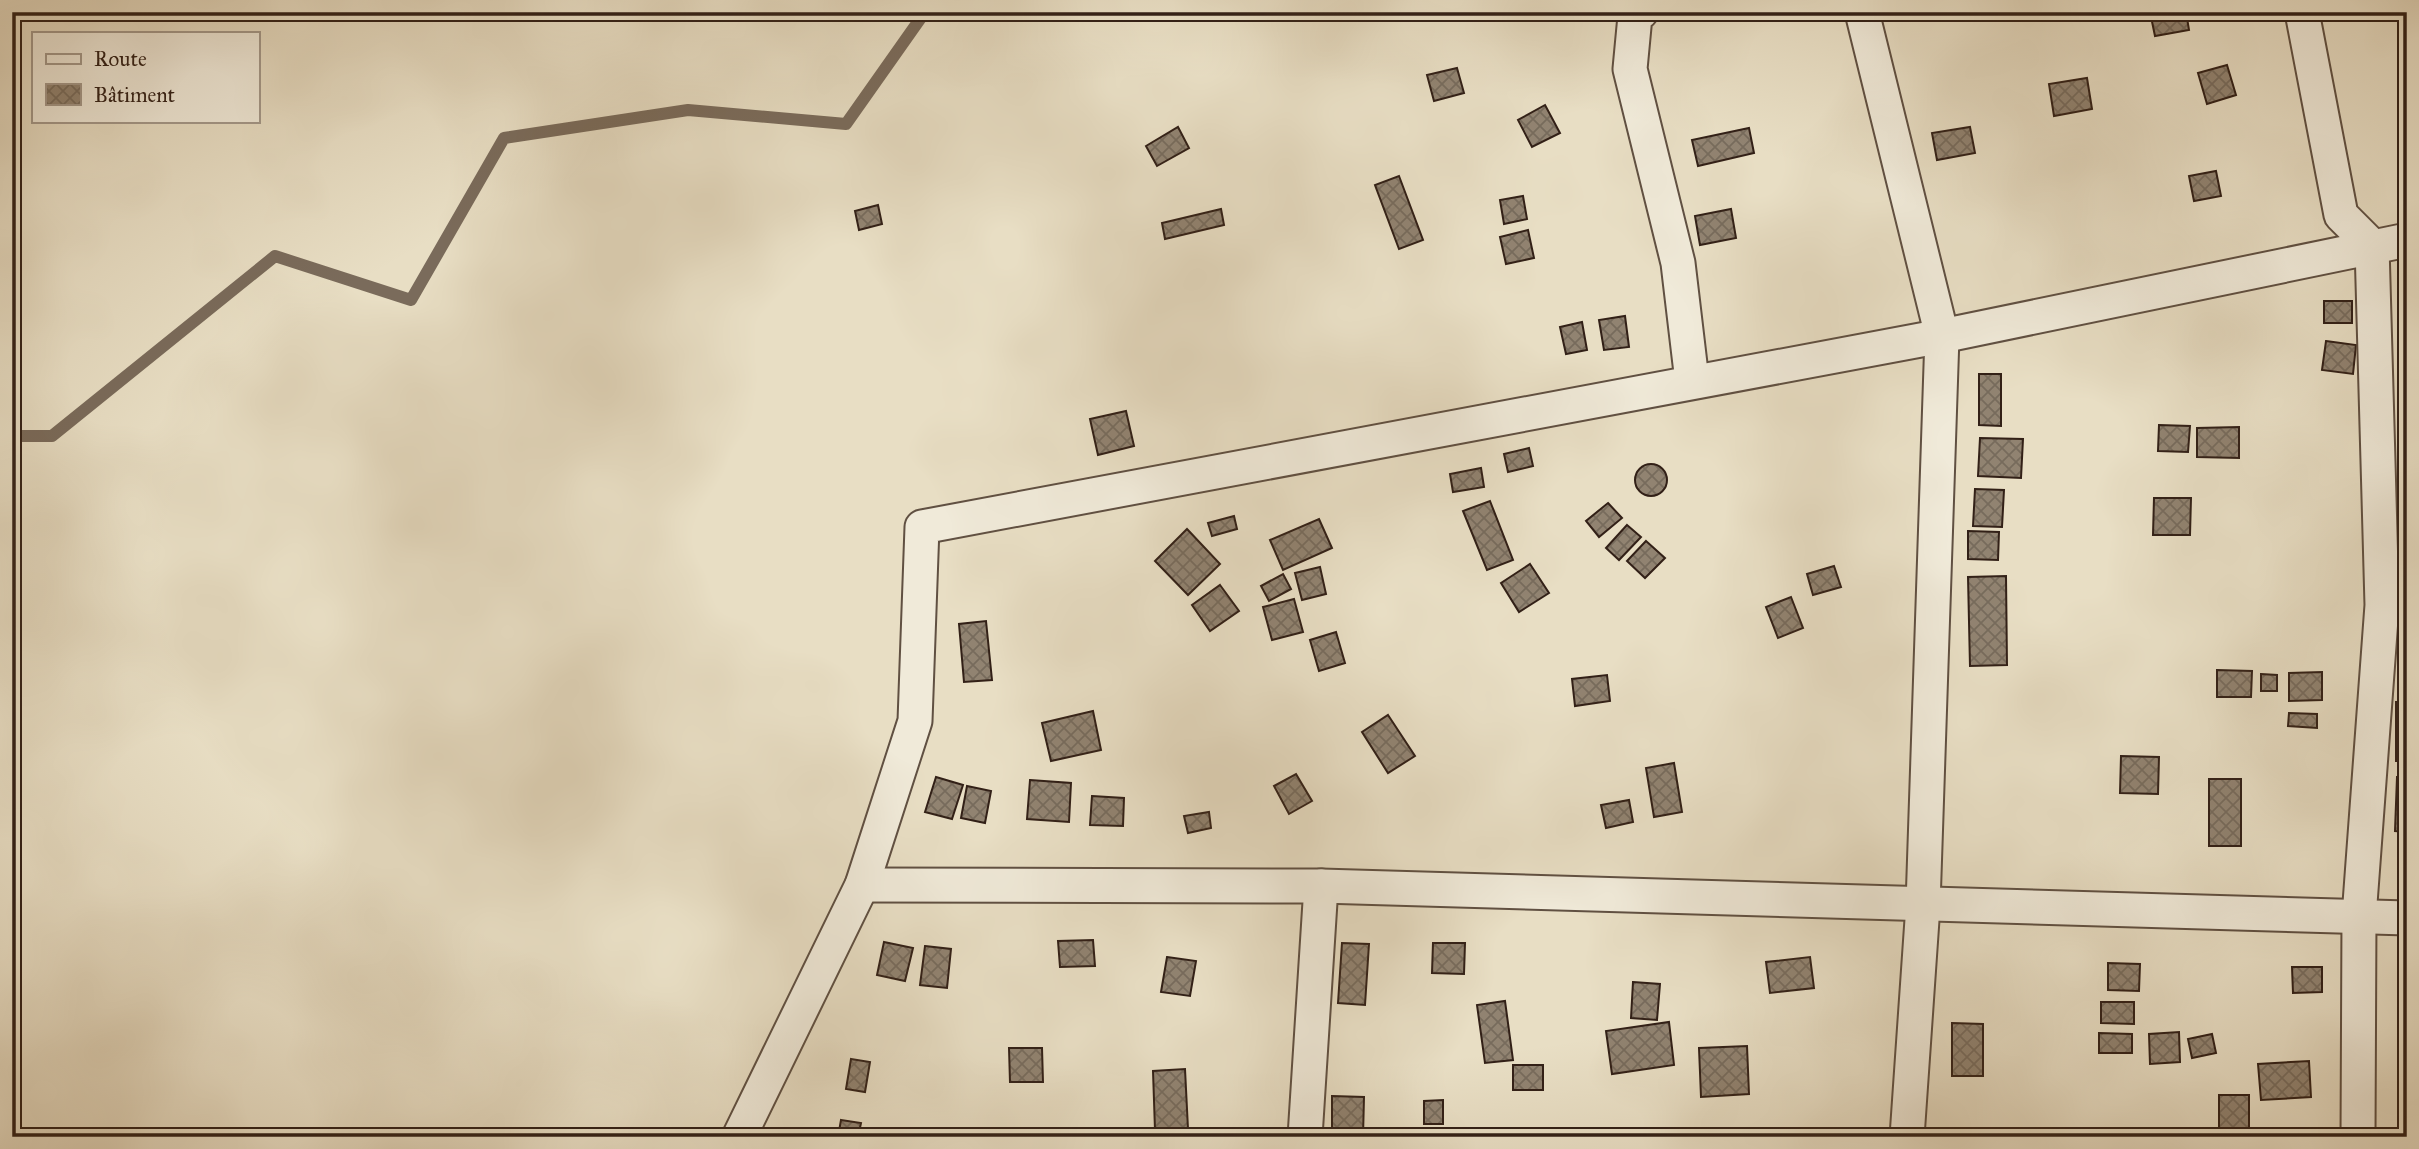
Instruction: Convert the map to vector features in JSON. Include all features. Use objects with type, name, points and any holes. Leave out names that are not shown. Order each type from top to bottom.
[{"type":"street","points":[[1641,12],[1635,16],[1630,69],[1678,263],[1692,381]]},
{"type":"street","points":[[1862,12],[1942,337],[1923,905],[1908,1137]]},
{"type":"street","points":[[2302,12],[2341,215],[2372,246],[2382,605],[2359,917],[2358,1137]]},
{"type":"street","points":[[738,1137],[862,885],[915,722],[922,527],[1692,381],[1942,337],[2407,240]]},
{"type":"street","points":[[862,885],[1321,886],[2407,918]]},
{"type":"street","points":[[1304,1137],[1321,886]]},
{"type":"building","points":[[2150,12],[2186,12],[2189,30],[2155,36]]},
{"type":"building","points":[[2227,65],[2236,95],[2207,104],[2198,73]]},
{"type":"building","points":[[1457,68],[1464,93],[1434,101],[1427,75]]},
{"type":"building","points":[[2087,78],[2092,109],[2054,116],[2049,84]]},
{"type":"building","points":[[1545,105],[1560,133],[1532,147],[1518,120]]},
{"type":"building","points":[[1178,127],[1189,148],[1157,166],[1146,146]]},
{"type":"building","points":[[1970,127],[1975,153],[1937,160],[1932,133]]},
{"type":"building","points":[[1749,128],[1754,153],[1698,166],[1692,140]]},
{"type":"building","points":[[2216,171],[2221,196],[2194,201],[2189,176]]},
{"type":"building","points":[[1399,176],[1423,240],[1399,249],[1375,185]]},
{"type":"building","points":[[1523,196],[1527,219],[1504,224],[1500,200]]},
{"type":"building","points":[[878,205],[882,224],[859,230],[855,211]]},
{"type":"building","points":[[1221,209],[1224,225],[1165,239],[1162,223]]},
{"type":"building","points":[[1731,209],[1736,238],[1700,245],[1695,216]]},
{"type":"building","points":[[1528,230],[1534,258],[1506,264],[1500,237]]},
{"type":"building","points":[[2324,301],[2352,301],[2352,323],[2324,323]]},
{"type":"building","points":[[1625,316],[1629,347],[1604,350],[1599,320]]},
{"type":"building","points":[[1582,322],[1587,350],[1566,354],[1560,327]]},
{"type":"building","points":[[2326,341],[2356,345],[2353,374],[2322,370]]},
{"type":"building","points":[[1979,374],[2001,374],[2001,426],[1979,425]]},
{"type":"building","points":[[1126,411],[1134,446],[1098,455],[1090,419]]},
{"type":"building","points":[[2159,425],[2190,426],[2188,452],[2158,451]]},
{"type":"building","points":[[2239,427],[2239,458],[2197,457],[2197,428]]},
{"type":"building","points":[[1980,438],[2023,439],[2021,478],[1978,476]]},
{"type":"building","points":[[1529,448],[1533,466],[1508,472],[1504,454]]},
{"type":"building","points":[[1651,464],[1663,468],[1667,480],[1663,492],[1651,496],[1639,492],[1635,480],[1639,468]]},
{"type":"building","points":[[1481,468],[1484,487],[1453,492],[1450,474]]},
{"type":"building","points":[[1975,489],[2004,490],[2002,527],[1973,526]]},
{"type":"building","points":[[2154,498],[2191,498],[2190,535],[2153,535]]},
{"type":"building","points":[[1490,501],[1513,560],[1487,570],[1463,511]]},
{"type":"building","points":[[1608,503],[1622,518],[1599,537],[1586,521]]},
{"type":"building","points":[[1234,516],[1237,529],[1212,536],[1208,523]]},
{"type":"building","points":[[1319,519],[1332,548],[1283,570],[1270,540]]},
{"type":"building","points":[[1627,525],[1641,537],[1619,560],[1606,548]]},
{"type":"building","points":[[1187,529],[1220,564],[1188,595],[1155,561]]},
{"type":"building","points":[[1968,531],[1999,532],[1998,560],[1968,559]]},
{"type":"building","points":[[1646,541],[1665,558],[1645,578],[1627,561]]},
{"type":"building","points":[[1530,564],[1549,593],[1519,612],[1501,583]]},
{"type":"building","points":[[1834,566],[1841,587],[1813,595],[1807,574]]},
{"type":"building","points":[[1320,567],[1326,594],[1302,600],[1295,573]]},
{"type":"building","points":[[1283,574],[1291,589],[1269,601],[1261,586]]},
{"type":"building","points":[[2006,576],[2007,665],[1970,666],[1968,577]]},
{"type":"building","points":[[1220,585],[1239,611],[1210,631],[1192,605]]},
{"type":"building","points":[[1791,597],[1803,628],[1778,638],[1766,607]]},
{"type":"building","points":[[1294,599],[1303,632],[1272,640],[1263,607]]},
{"type":"building","points":[[986,621],[992,680],[964,682],[959,624]]},
{"type":"building","points":[[1336,632],[1345,663],[1319,671],[1310,640]]},
{"type":"building","points":[[2217,670],[2252,671],[2251,697],[2217,697]]},
{"type":"building","points":[[2322,672],[2322,700],[2289,701],[2289,673]]},
{"type":"building","points":[[2261,674],[2277,675],[2277,691],[2261,691]]},
{"type":"building","points":[[1607,675],[1610,701],[1575,706],[1572,679]]},
{"type":"building","points":[[2396,702],[2407,702],[2407,761],[2396,761]]},
{"type":"building","points":[[1093,711],[1101,750],[1051,761],[1042,723]]},
{"type":"building","points":[[2289,713],[2317,714],[2317,728],[2288,726]]},
{"type":"building","points":[[1388,715],[1415,756],[1388,773],[1362,732]]},
{"type":"building","points":[[2121,756],[2159,757],[2158,794],[2120,793]]},
{"type":"building","points":[[1674,763],[1682,812],[1654,817],[1646,768]]},
{"type":"building","points":[[1296,774],[1312,801],[1289,814],[1274,786]]},
{"type":"building","points":[[936,777],[963,785],[952,819],[925,812]]},
{"type":"building","points":[[2397,777],[2407,777],[2407,832],[2395,831]]},
{"type":"building","points":[[2209,779],[2241,779],[2241,846],[2209,846]]},
{"type":"building","points":[[1030,780],[1071,783],[1069,822],[1027,819]]},
{"type":"building","points":[[967,786],[991,791],[985,823],[961,818]]},
{"type":"building","points":[[1092,796],[1124,798],[1123,826],[1090,825]]},
{"type":"building","points":[[1629,800],[1633,822],[1606,828],[1601,805]]},
{"type":"building","points":[[1209,812],[1211,828],[1188,833],[1184,816]]},
{"type":"building","points":[[1093,940],[1095,966],[1060,967],[1058,941]]},
{"type":"building","points":[[884,942],[913,948],[905,981],[877,975]]},
{"type":"building","points":[[1342,943],[1369,944],[1365,1005],[1338,1003]]},
{"type":"building","points":[[1433,943],[1465,943],[1464,974],[1432,973]]},
{"type":"building","points":[[925,946],[951,949],[947,988],[920,985]]},
{"type":"building","points":[[1167,957],[1196,961],[1190,996],[1161,992]]},
{"type":"building","points":[[1810,957],[1814,988],[1770,993],[1766,962]]},
{"type":"building","points":[[2108,963],[2140,964],[2139,991],[2108,990]]},
{"type":"building","points":[[2292,967],[2322,967],[2322,992],[2293,993]]},
{"type":"building","points":[[1633,982],[1660,984],[1657,1020],[1631,1018]]},
{"type":"building","points":[[1505,1001],[1513,1060],[1485,1063],[1477,1005]]},
{"type":"building","points":[[2101,1002],[2134,1002],[2134,1024],[2101,1023]]},
{"type":"building","points":[[1669,1022],[1674,1065],[1612,1074],[1606,1031]]},
{"type":"building","points":[[1952,1023],[1983,1024],[1983,1076],[1952,1076]]},
{"type":"building","points":[[2179,1032],[2180,1062],[2150,1064],[2149,1034]]},
{"type":"building","points":[[2099,1033],[2132,1034],[2132,1053],[2099,1053]]},
{"type":"building","points":[[2212,1034],[2216,1053],[2192,1058],[2188,1039]]},
{"type":"building","points":[[1747,1046],[1749,1094],[1701,1097],[1699,1048]]},
{"type":"building","points":[[1009,1048],[1042,1048],[1043,1082],[1010,1082]]},
{"type":"building","points":[[851,1059],[870,1062],[865,1092],[846,1089]]},
{"type":"building","points":[[2309,1061],[2311,1097],[2261,1100],[2258,1064]]},
{"type":"building","points":[[1513,1065],[1543,1065],[1543,1090],[1513,1090]]},
{"type":"building","points":[[1185,1069],[1188,1129],[1155,1130],[1153,1071]]},
{"type":"building","points":[[2219,1095],[2249,1095],[2249,1128],[2219,1128]]},
{"type":"building","points":[[1332,1096],[1364,1097],[1363,1137],[1332,1137]]},
{"type":"building","points":[[1443,1100],[1443,1124],[1424,1124],[1424,1101]]},
{"type":"building","points":[[841,1120],[861,1123],[858,1137],[838,1137]]},
{"type":"waterway","points":[[12,436],[52,436],[275,256],[411,300],[504,138],[688,110],[846,124],[925,12]]}]
